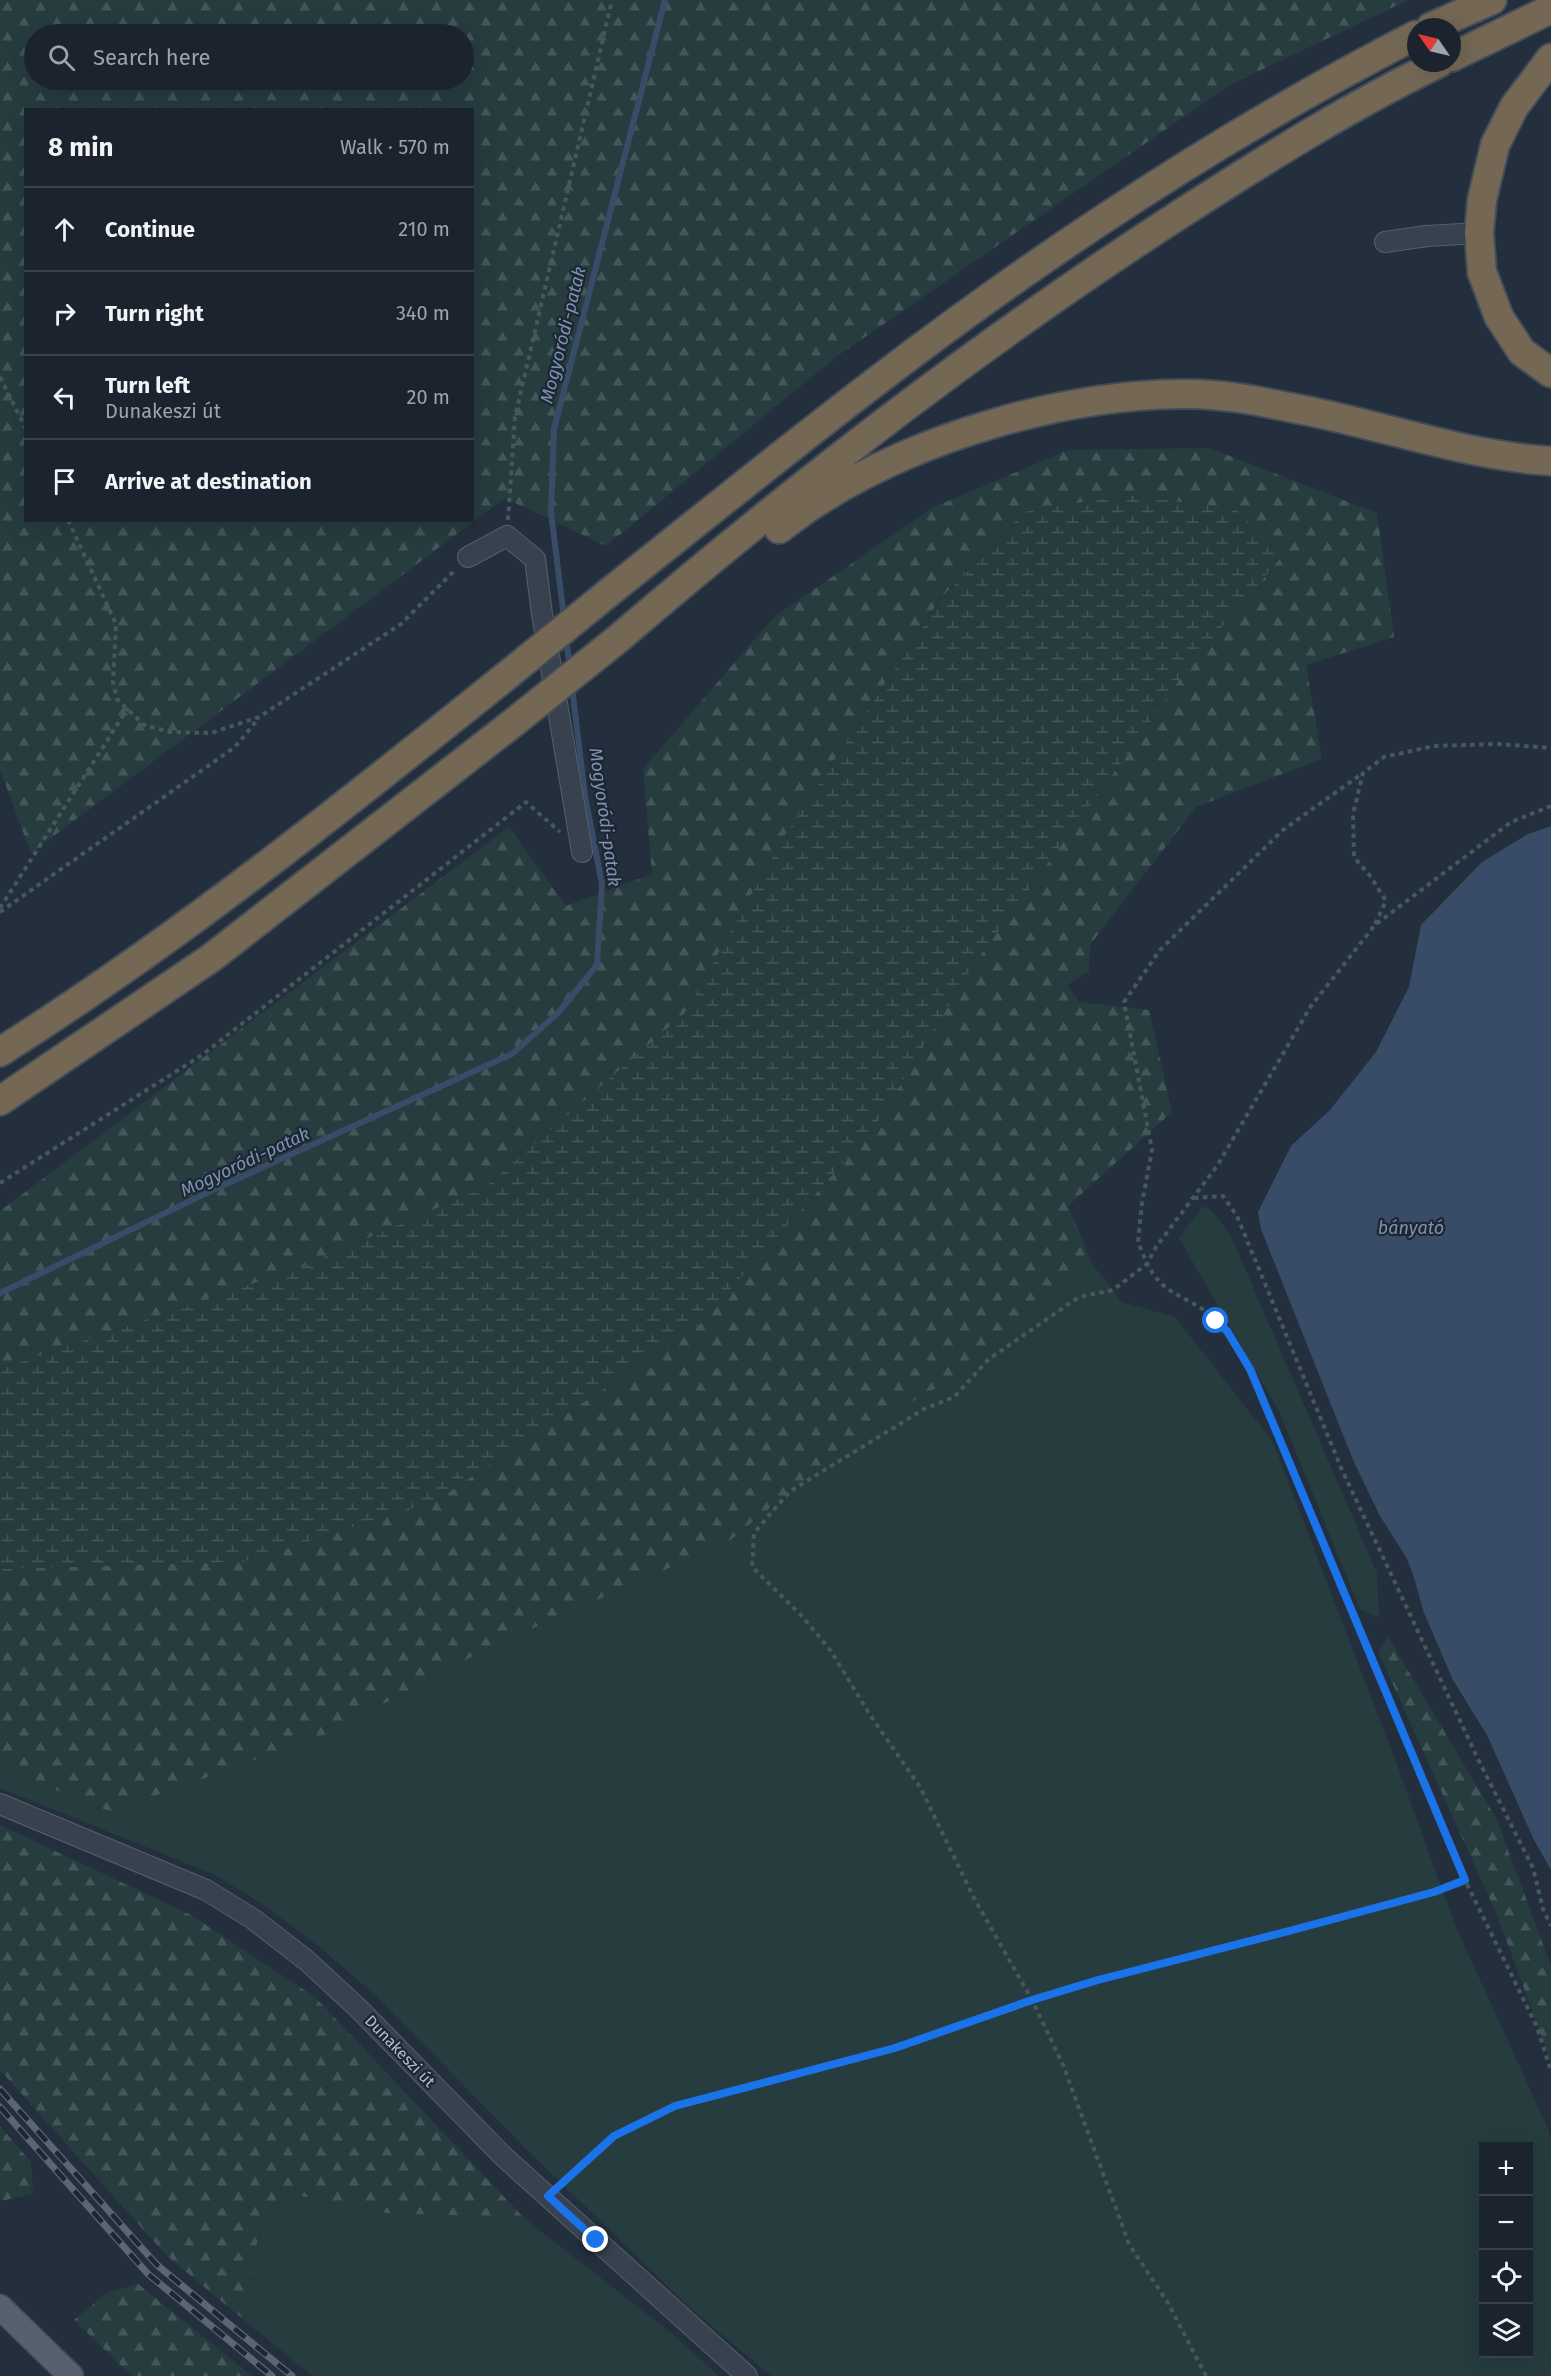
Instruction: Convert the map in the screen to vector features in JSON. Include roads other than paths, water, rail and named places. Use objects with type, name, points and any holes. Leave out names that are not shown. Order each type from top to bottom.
[{"type":"highway","points":[[1454,14],[1492,0]]},
{"type":"highway","points":[[1461,53],[1551,9]]},
{"type":"highway","points":[[0,1052],[175,932],[355,797],[761,471],[938,336],[1098,223],[1254,124],[1346,71],[1407,40]]},
{"type":"highway","points":[[1551,58],[1514,107],[1495,145],[1482,200],[1479,234],[1482,272],[1499,317],[1522,352],[1551,373]]},
{"type":"highway","points":[[0,1101],[211,958],[513,723],[619,638],[707,562],[846,452],[1052,300],[1118,254],[1280,150],[1423,72]]},
{"type":"highway","points":[[619,638],[683,598],[820,500],[862,477],[932,445],[1002,421],[1059,406],[1131,396],[1184,393],[1234,397],[1304,410],[1460,447],[1531,460],[1551,461]]},
{"type":"main road","points":[[0,2307],[71,2376]]},
{"type":"street","points":[[1385,242],[1427,236],[1479,234]]},
{"type":"street","points":[[468,556],[507,536],[535,559],[582,852]]},
{"type":"street","name":"Dunakeszi út","points":[[0,1804],[206,1890],[253,1919],[306,1960],[359,2009],[504,2157],[747,2376]]},
{"type":"water","name":"bányató","points":[[1551,826],[1551,1870],[1534,1840],[1487,1735],[1453,1680],[1424,1613],[1406,1557],[1380,1516],[1353,1460],[1261,1229],[1258,1212],[1291,1146],[1330,1110],[1376,1052],[1409,987],[1421,925],[1482,862],[1528,834]]},
{"type":"waterway","name":"Mogyoródi-patak","points":[[564,618],[551,512],[554,429],[665,0]]},
{"type":"waterway","name":"Mogyoródi-patak","points":[[566,637],[570,668]]},
{"type":"waterway","name":"Mogyoródi-patak","points":[[0,1293],[215,1189],[512,1054],[558,1013],[597,965],[602,884],[585,796],[572,687]]},
{"type":"railway","points":[[0,2089],[157,2265],[292,2376]]},
{"type":"railway","points":[[0,2107],[148,2274],[272,2376]]}]
